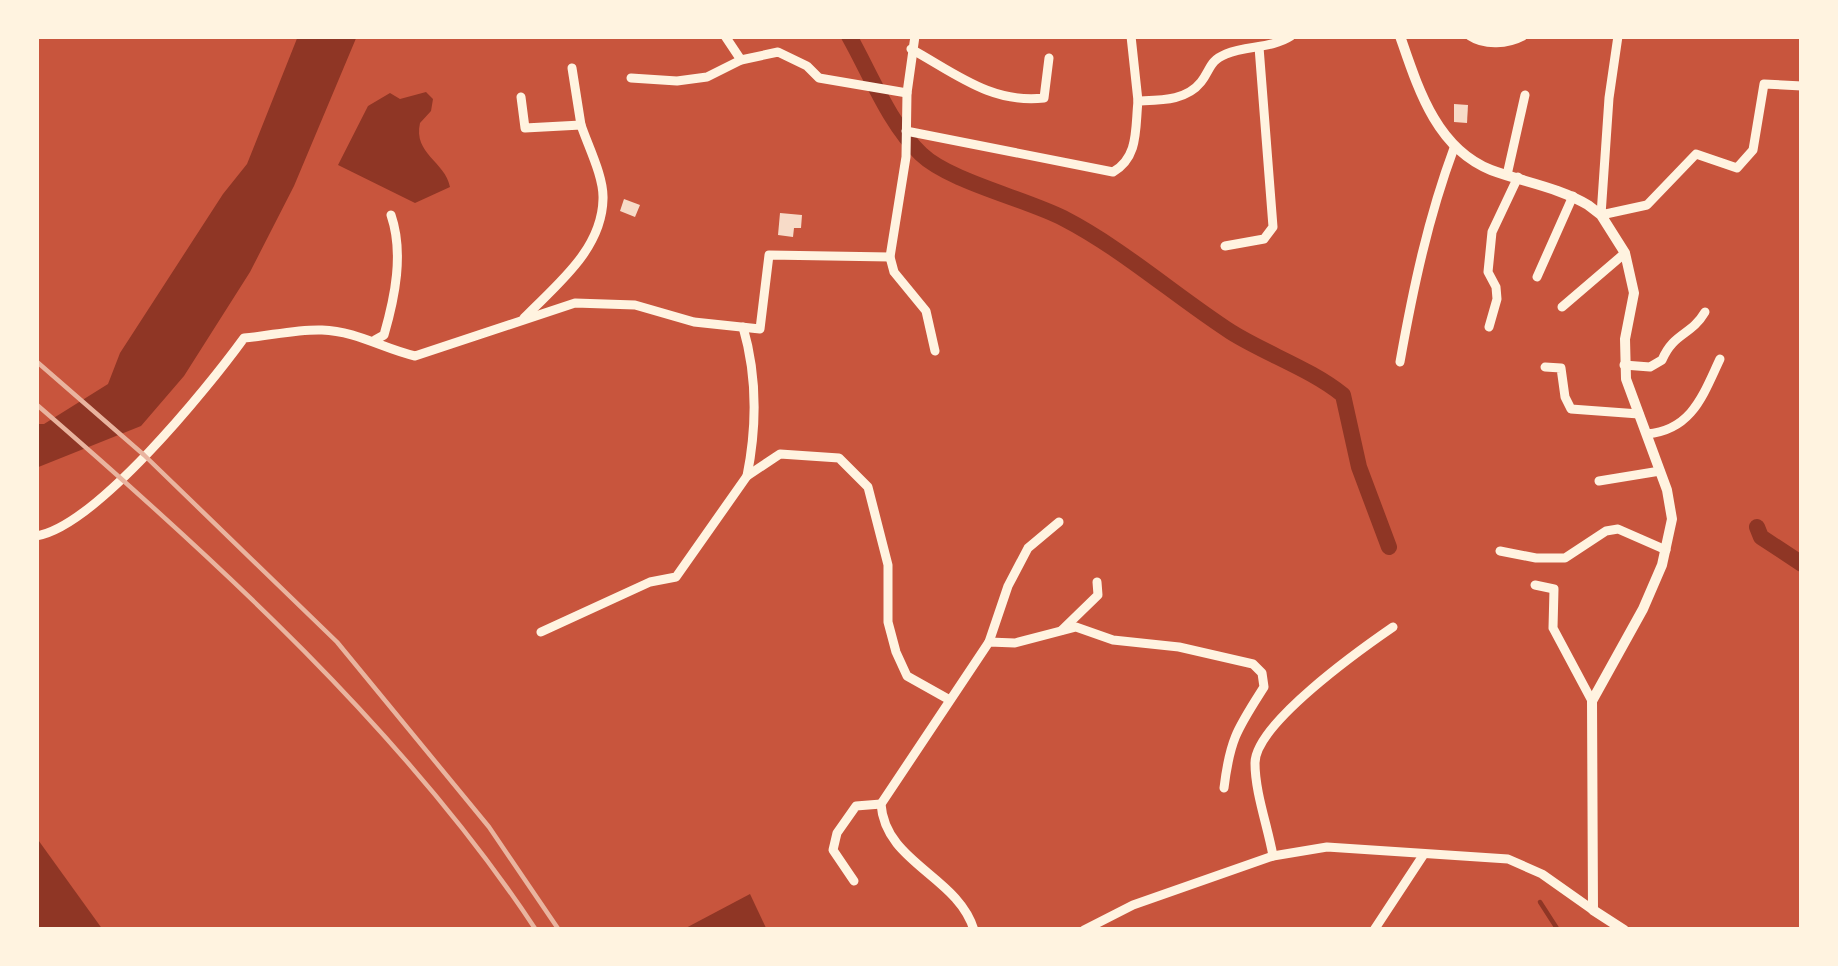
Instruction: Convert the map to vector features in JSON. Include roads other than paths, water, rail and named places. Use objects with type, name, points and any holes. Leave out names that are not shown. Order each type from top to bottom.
[{"type":"street","points":[[725,36],[741,60]]},
{"type":"street","points":[[915,36],[890,257],[894,272],[926,311],[935,351]]},
{"type":"street","points":[[907,131],[1113,172],[1126,164],[1134,149],[1138,101],[1131,36]]},
{"type":"street","points":[[1237,50],[1238,36]]},
{"type":"street","points":[[1138,101],[1182,97],[1200,83],[1211,61],[1237,50],[1279,44],[1292,36]]},
{"type":"street","points":[[1400,36],[1419,89],[1454,148],[1513,176],[1574,196],[1601,215],[1625,253],[1634,292],[1624,365],[1672,519],[1666,550],[1629,638],[1592,700]]},
{"type":"street","points":[[1469,36],[1509,43],[1524,36]]},
{"type":"street","points":[[1601,215],[1618,36]]},
{"type":"street","points":[[1225,246],[1264,239],[1273,226],[1259,47]]},
{"type":"street","points":[[911,49],[998,97],[1030,100],[1044,98],[1049,58]]},
{"type":"street","points":[[631,78],[677,81],[707,77],[741,60],[778,52],[807,66],[819,78],[907,93]]},
{"type":"street","points":[[520,322],[580,261],[596,229],[604,197],[581,125],[572,68]]},
{"type":"street","points":[[1601,215],[1647,205],[1696,154],[1737,168],[1753,150],[1764,83],[1802,86]]},
{"type":"street","points":[[1489,327],[1497,299],[1488,272],[1492,232],[1513,176],[1525,95]]},
{"type":"street","points":[[521,97],[525,128],[581,125]]},
{"type":"street","points":[[1400,362],[1416,273],[1454,148]]},
{"type":"street","points":[[1538,277],[1574,196]]},
{"type":"street","points":[[375,340],[384,335],[391,312],[399,240],[391,215]]},
{"type":"street","points":[[1562,307],[1625,253]]},
{"type":"street","points":[[36,536],[55,531],[106,495],[221,370],[244,338],[322,330],[375,340],[390,350],[415,356],[575,303],[635,305],[694,322],[760,329],[769,255],[890,257]]},
{"type":"street","points":[[1624,365],[1650,367],[1662,361],[1669,343],[1695,328],[1706,312]]},
{"type":"street","points":[[743,327],[753,362],[754,443],[747,476]]},
{"type":"street","points":[[1647,434],[1661,433],[1695,413],[1720,359]]},
{"type":"street","points":[[1545,367],[1561,368],[1570,409],[1640,414]]},
{"type":"street","points":[[542,632],[628,591],[676,578],[747,476],[780,454],[839,458],[868,488],[888,565],[888,622],[896,652],[907,676],[948,699]]},
{"type":"street","points":[[1599,482],[1660,471]]},
{"type":"street","points":[[974,930],[969,914],[951,890],[913,863],[882,823],[881,804],[989,642],[1008,586],[1028,548],[1060,522]]},
{"type":"street","points":[[1500,551],[1565,558],[1606,531],[1618,529],[1666,550]]},
{"type":"street","points":[[1062,630],[1098,595],[1097,582]]},
{"type":"street","points":[[1535,585],[1554,589],[1553,628],[1592,700],[1593,910]]},
{"type":"street","points":[[989,642],[1015,643],[1076,627],[1113,640],[1179,647],[1253,664],[1262,673],[1264,687],[1238,724],[1228,752],[1224,788]]},
{"type":"street","points":[[1274,856],[1254,761],[1262,739],[1325,676],[1393,627]]},
{"type":"street","points":[[854,881],[833,850],[837,833],[856,806],[881,804]]},
{"type":"street","points":[[1084,930],[1133,905],[1274,856],[1327,848],[1508,859],[1542,874],[1624,930]]},
{"type":"street","points":[[1374,930],[1424,854]]},
{"type":"waterway","points":[[849,36],[899,128],[934,164],[1085,230],[1231,332],[1343,395],[1359,467],[1389,547]]},
{"type":"waterway","points":[[1757,527],[1761,537],[1802,564]]},
{"type":"waterway","points":[[1540,902],[1558,930]]},
{"type":"railway","points":[[36,361],[144,455],[337,642],[489,827],[559,930]]},
{"type":"railway","points":[[36,404],[238,586],[368,718],[485,857],[536,930]]}]
